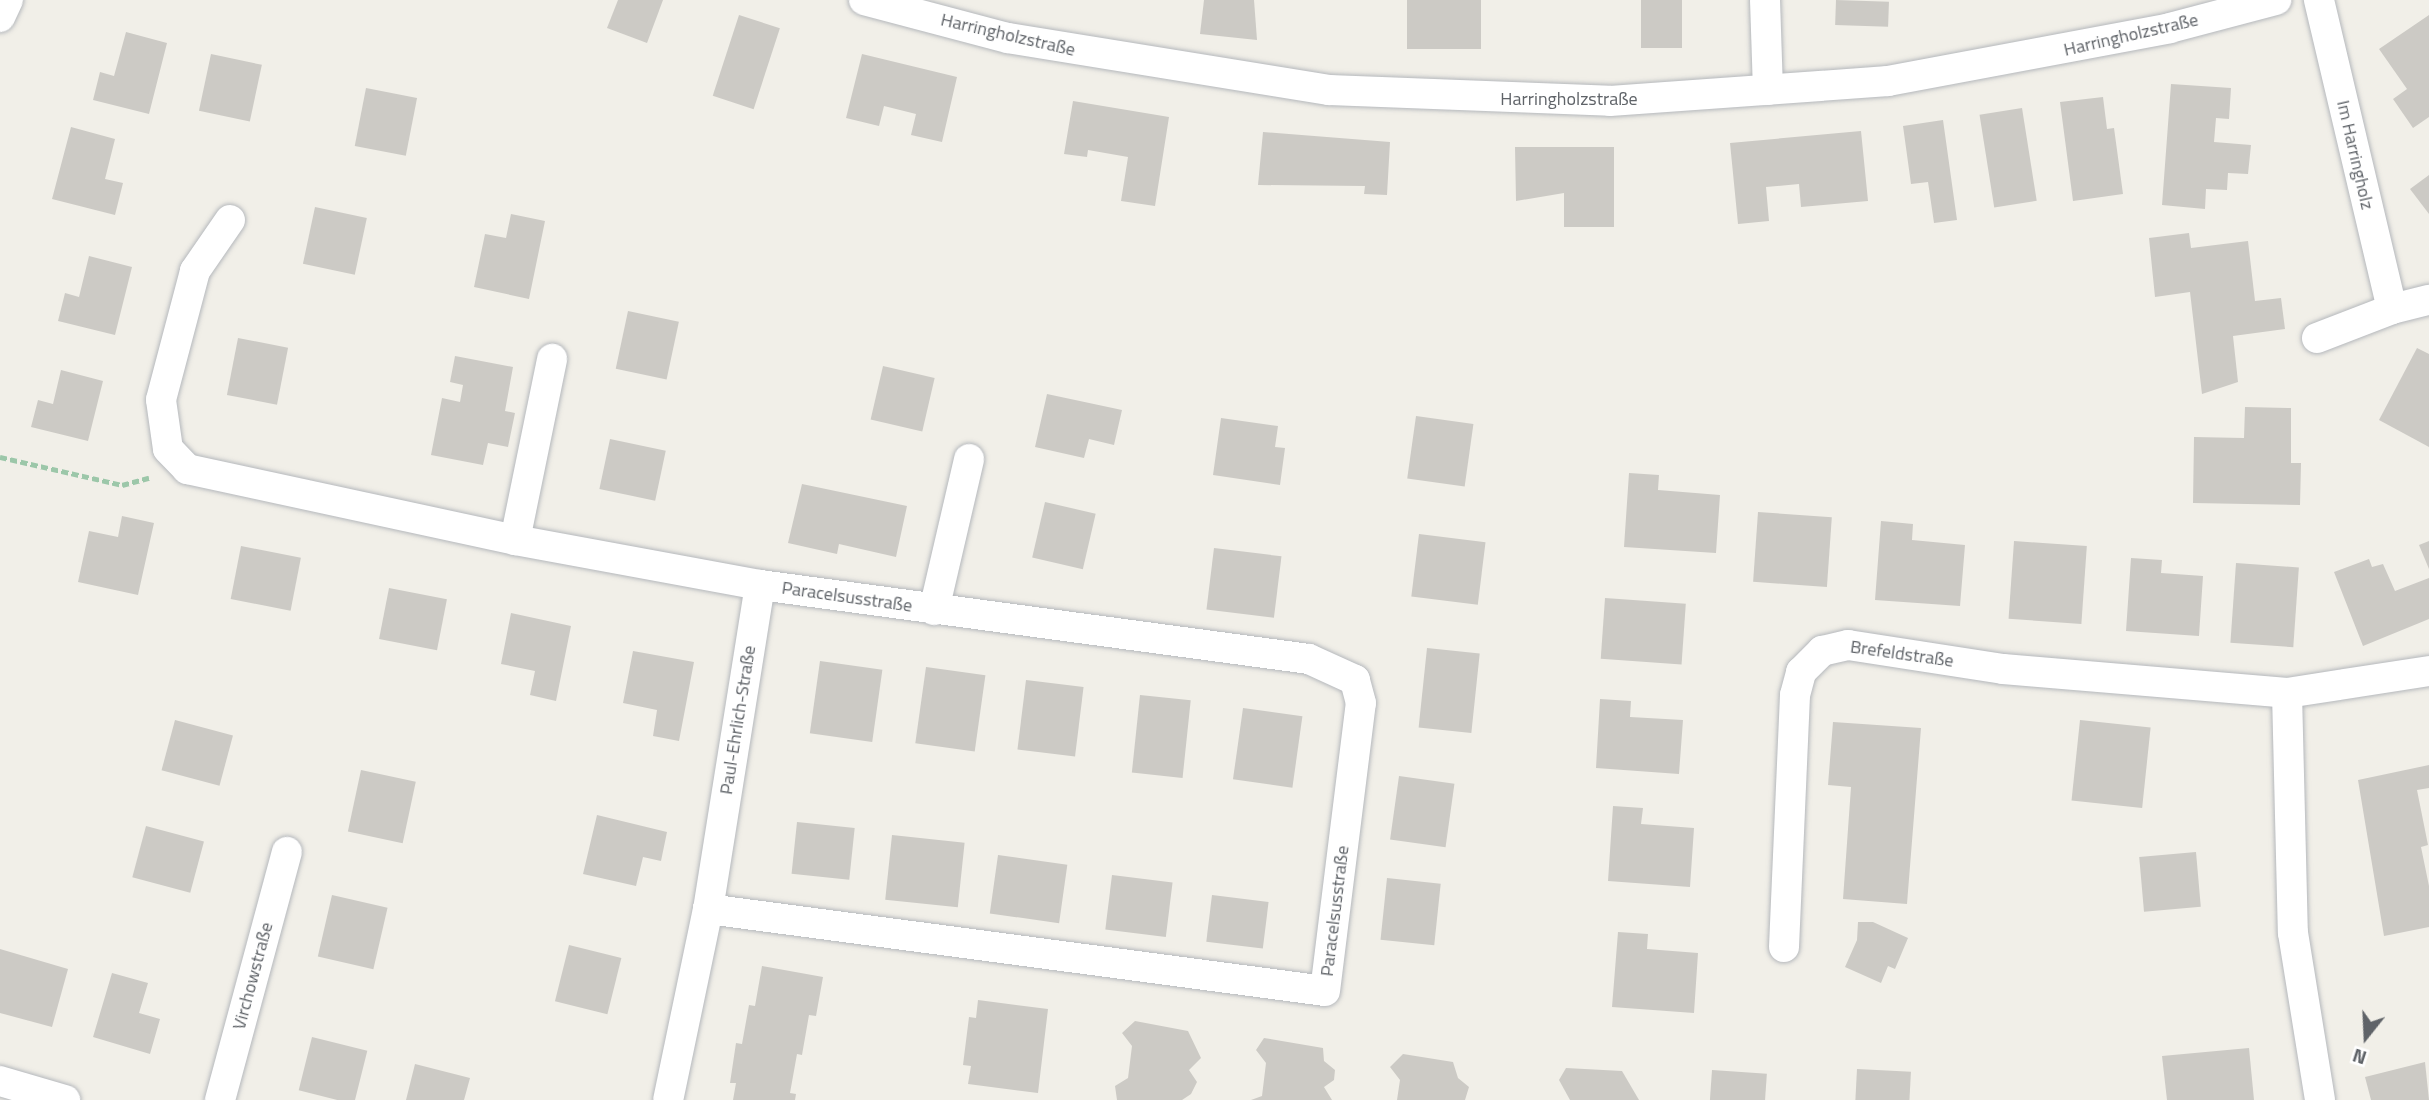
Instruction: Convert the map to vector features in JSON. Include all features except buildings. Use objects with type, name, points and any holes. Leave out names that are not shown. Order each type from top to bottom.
[{"type":"street","points":[[0,17],[8,0]]},
{"type":"street","name":"Harringholzstraße","points":[[864,0],[931,9],[1008,38],[1329,90],[1610,101],[1888,81],[2038,55],[2276,0]]},
{"type":"street","points":[[1765,0],[1768,90]]},
{"type":"street","name":"Im Harringholz","points":[[2319,0],[2392,309]]},
{"type":"street","points":[[230,220],[195,271],[161,400],[168,449],[187,469],[514,540],[760,585]]},
{"type":"street","points":[[2317,338],[2392,309],[2429,300]]},
{"type":"street","points":[[514,540],[552,359]]},
{"type":"street","name":"Paracelsusstraße","points":[[934,610],[969,459]]},
{"type":"street","name":"Paracelsusstraße","points":[[708,909],[1325,991],[1361,703],[1355,680],[1309,659],[760,585]]},
{"type":"street","name":"Paul-Ehrlich-Straße","points":[[668,1100],[708,909],[760,585]]},
{"type":"street","name":"Brefeldstraße","points":[[1784,947],[1795,695],[1801,672],[1822,651],[1848,645],[2003,669],[2287,692],[2429,671]]},
{"type":"street","points":[[2287,692],[2293,933],[2320,1100]]},
{"type":"street","name":"Virchowstraße","points":[[219,1100],[288,852]]},
{"type":"street","points":[[0,1081],[65,1100]]},
{"type":"path","points":[[0,457],[122,485],[187,469]]}]
